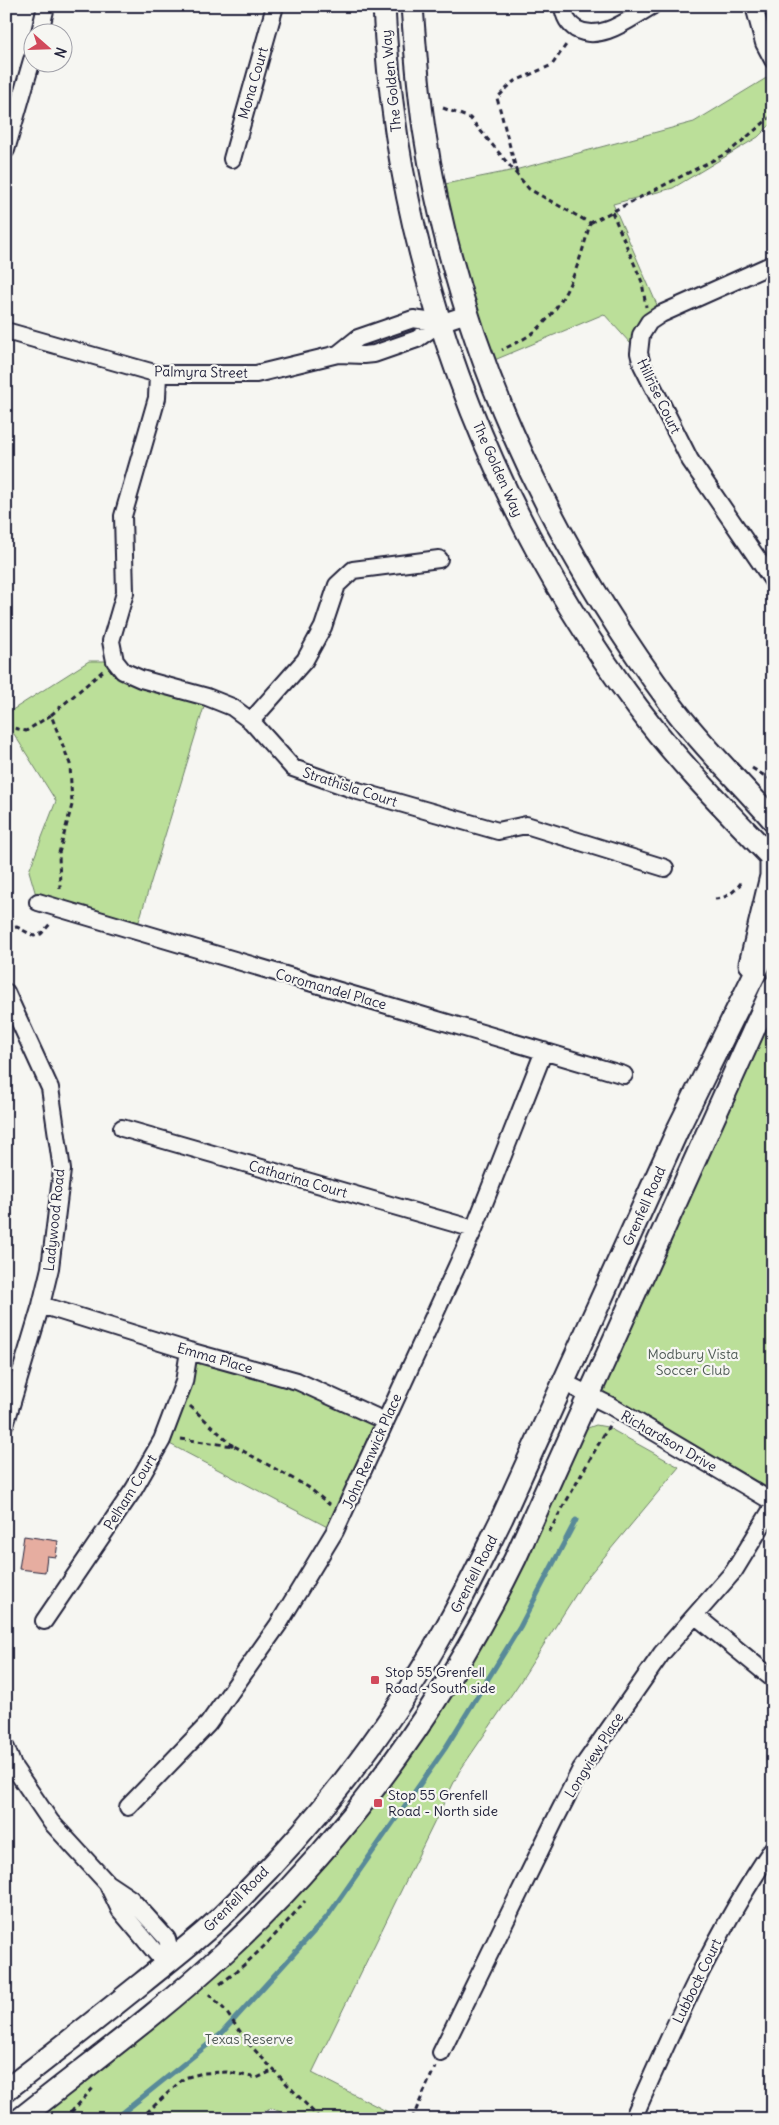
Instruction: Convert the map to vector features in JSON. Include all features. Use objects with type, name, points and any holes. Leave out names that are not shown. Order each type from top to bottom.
[{"type":"main road","name":"The Golden Way","points":[[384,6],[389,79],[402,171],[429,287],[464,393],[493,462],[528,535],[563,596],[614,674],[640,710],[712,797],[772,859]]},
{"type":"main road","name":"The Golden Way","points":[[412,6],[417,69],[428,154],[447,240],[467,314],[516,443],[545,504],[575,559],[609,614],[674,708],[724,768],[773,820]]},
{"type":"main road","points":[[739,1008],[771,876],[772,859]]},
{"type":"main road","name":"Grenfell Road","points":[[6,2090],[172,1959],[222,1916],[288,1846],[353,1767],[389,1718],[444,1632],[502,1518],[679,1127],[773,937]]},
{"type":"main road","name":"Grenfell Road","points":[[20,2119],[192,1981],[256,1922],[326,1849],[359,1810],[421,1725],[488,1614],[590,1396],[773,987]]},
{"type":"main road","points":[[172,1959],[192,1981]]},
{"type":"street","points":[[42,22],[46,6]]},
{"type":"street","name":"Mona Court","points":[[232,159],[275,6]]},
{"type":"street","points":[[563,6],[565,18],[576,29],[590,34],[605,31],[652,6]]},
{"type":"street","points":[[754,6],[764,42],[773,60]]},
{"type":"street","points":[[7,146],[29,72]]},
{"type":"street","points":[[649,322],[670,310],[773,264]]},
{"type":"street","name":"Palmyra Street","points":[[6,331],[158,374],[256,374],[338,354],[358,338],[413,319],[440,323],[467,314]]},
{"type":"street","name":"Hillrise Court","points":[[649,322],[641,335],[639,353],[648,378],[690,460],[773,581]]},
{"type":"street","points":[[115,661],[111,641],[125,593],[123,516],[157,398],[158,374]]},
{"type":"street","points":[[251,721],[305,660],[323,627],[337,585],[353,570],[439,559]]},
{"type":"street","name":"Strathisla Court","points":[[115,661],[123,671],[141,679],[207,697],[232,707],[251,721],[293,768],[358,791],[498,831],[526,826],[665,868]]},
{"type":"street","name":"Coromandel Place","points":[[38,902],[624,1075]]},
{"type":"street","name":"Ladywood Road","points":[[6,992],[50,1088],[62,1170],[50,1268],[42,1305],[6,1422]]},
{"type":"street","name":"John Renwick Place","points":[[128,1808],[208,1724],[278,1625],[343,1516],[474,1230],[544,1052]]},
{"type":"street","name":"Catharina Court","points":[[122,1128],[474,1230]]},
{"type":"street","name":"Emma Place","points":[[42,1305],[189,1351],[297,1381],[385,1421]]},
{"type":"street","name":"Pelham Court","points":[[44,1621],[134,1489],[162,1440],[184,1382],[189,1351]]},
{"type":"street","name":"Richardson Drive","points":[[563,1382],[773,1502]]},
{"type":"street","name":"Longview Place","points":[[441,2053],[581,1769],[662,1654],[734,1571],[773,1507]]},
{"type":"street","points":[[696,1616],[773,1679]]},
{"type":"street","points":[[6,1748],[13,1766],[51,1822],[107,1883],[131,1898],[167,1939],[172,1959]]},
{"type":"street","name":"Lubbock Court","points":[[633,2119],[711,1951],[746,1887],[773,1848]]},
{"type":"path","points":[[517,175],[497,98],[513,82],[552,65],[576,29]]},
{"type":"path","points":[[443,108],[470,118],[528,189],[590,223]]},
{"type":"path","points":[[502,350],[531,334],[556,308],[581,260],[590,223],[729,152],[773,115]]},
{"type":"path","points":[[612,212],[642,282],[649,322]]},
{"type":"path","points":[[6,726],[26,731],[51,715],[115,661]]},
{"type":"path","points":[[51,715],[70,764],[72,805],[59,853],[60,889]]},
{"type":"path","points":[[747,764],[773,781]]},
{"type":"path","points":[[715,899],[722,899],[733,893],[741,883]]},
{"type":"path","points":[[6,928],[17,927],[34,936],[41,934],[50,924]]},
{"type":"path","points":[[179,1396],[234,1446],[308,1487],[332,1506]]},
{"type":"path","points":[[181,1439],[234,1446]]},
{"type":"path","points":[[209,1994],[224,2009],[249,2044],[320,2119]]},
{"type":"path","points":[[412,2119],[441,2053]]},
{"type":"path","points":[[140,2119],[184,2078],[203,2073],[227,2072],[257,2078],[274,2070]]},
{"type":"green space","points":[[773,74],[773,122],[758,137],[673,188],[613,204],[661,314],[639,353],[604,314],[485,364],[435,186],[515,170],[694,122]]},
{"type":"green space","points":[[89,661],[115,661],[207,697],[136,931],[38,902],[29,871],[56,801],[14,734],[6,732],[6,714]]},
{"type":"green space","name":"Modbury Vista Soccer Club","points":[[773,987],[773,1502],[590,1396]]},
{"type":"green space","points":[[189,1351],[385,1421],[335,1531],[162,1440]]},
{"type":"green space","name":"Texas Reserve","points":[[596,1425],[607,1427],[679,1467],[585,1580],[520,1682],[459,1772],[312,2073],[390,2113],[395,2119],[298,2119],[271,2108],[245,2119],[35,2119],[364,1816],[585,1429]]},
{"type":"building","points":[[24,1536],[58,1541],[56,1557],[47,1556],[45,1572],[19,1569]]},
{"type":"waterway","points":[[115,2119],[221,2034],[327,1917],[446,1747],[520,1627],[576,1520]]},
{"type":"place","name":"Stop 55 Grenfell Road - South side","points":[[375,1680]]},
{"type":"place","name":"Stop 55 Grenfell Road - North side","points":[[378,1803]]}]
